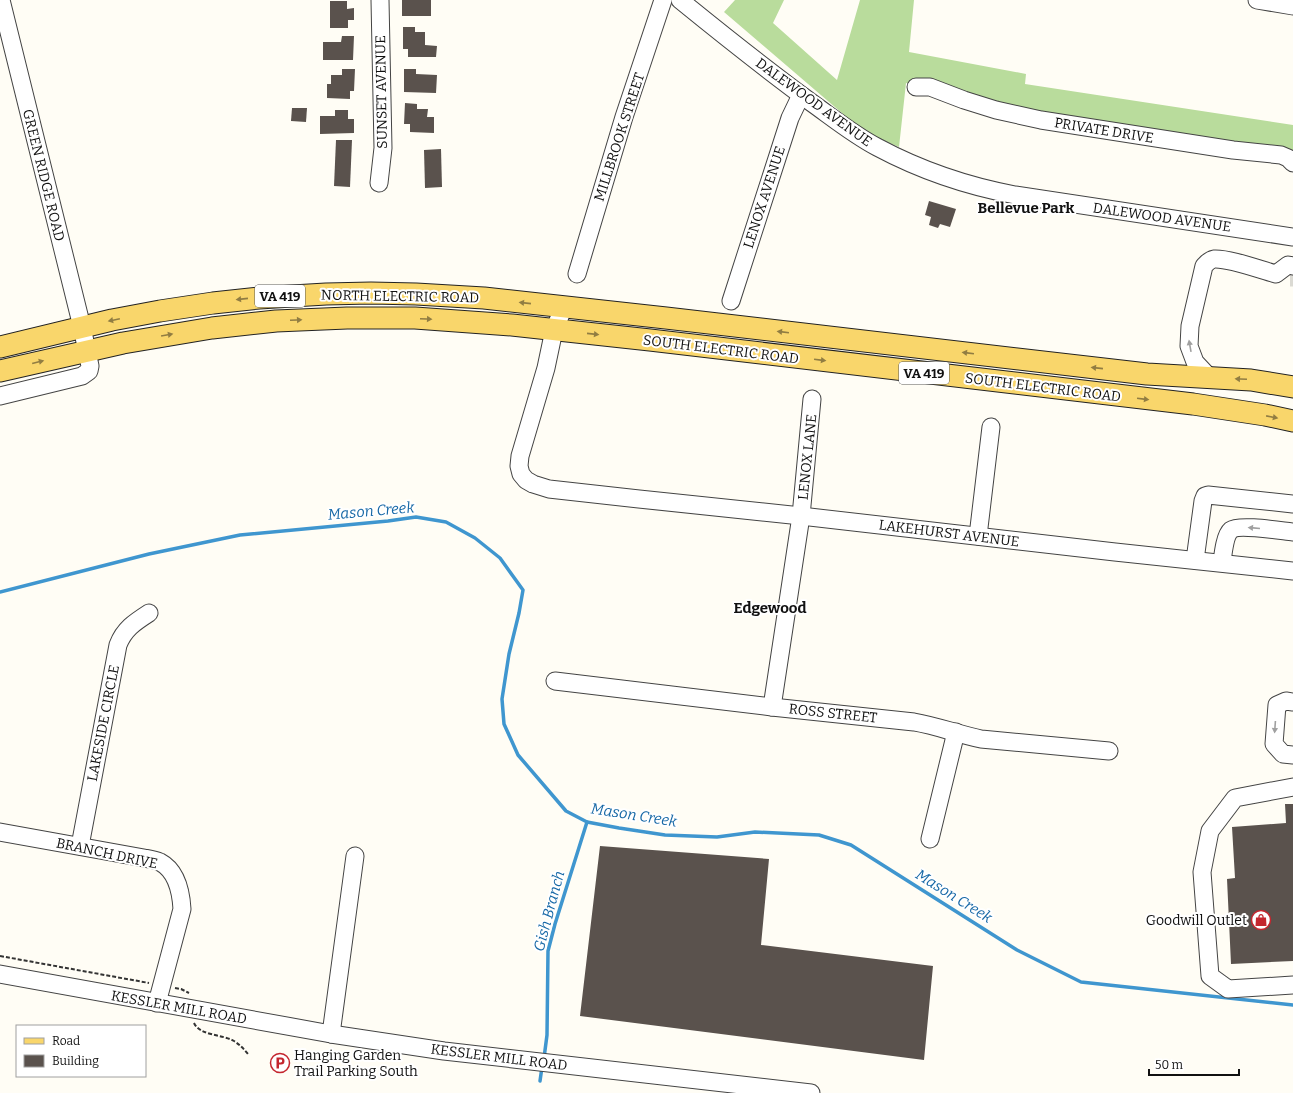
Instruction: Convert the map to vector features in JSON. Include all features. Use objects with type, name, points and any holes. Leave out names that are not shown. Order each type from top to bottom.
[{"type":"main road","name":"NORTH ELECTRIC ROAD","points":[[0,347],[160,310],[213,302],[259,298],[326,294],[416,294],[484,298],[564,307]]},
{"type":"main road","name":"SOUTH ELECTRIC ROAD","points":[[564,307],[1147,374],[1251,380],[1293,387]]},
{"type":"main road","name":"NORTH ELECTRIC ROAD","points":[[0,371],[88,350],[168,334],[276,321],[347,318],[415,318],[554,330]]},
{"type":"main road","name":"SOUTH ELECTRIC ROAD","points":[[554,330],[1193,404],[1265,415],[1293,421]]},
{"type":"street","name":"GREEN RIDGE ROAD","points":[[0,396],[85,374],[89,371],[90,366],[88,350],[1,0]]},
{"type":"street","name":"SUNSET AVENUE","points":[[379,183],[383,148],[380,0]]},
{"type":"street","name":"MILLBROOK STREET","points":[[577,274],[624,117],[663,0]]},
{"type":"street","name":"DALEWOOD AVENUE","points":[[680,0],[766,69],[853,133],[878,148],[923,168],[955,180],[1015,195],[1293,237]]},
{"type":"street","points":[[1260,0],[1293,6]]},
{"type":"street","name":"PRIVATE DRIVE","points":[[916,87],[930,87],[996,110],[1042,120],[1226,149],[1281,155],[1288,158],[1293,163]]},
{"type":"street","name":"LENOX AVENUE","points":[[731,301],[785,132],[801,95]]},
{"type":"street","points":[[1210,378],[1195,362],[1189,346],[1190,326],[1204,266],[1208,261],[1214,259],[1286,273]]},
{"type":"street","points":[[554,330],[564,307]]},
{"type":"street","name":"LAKEHURST AVENUE","points":[[554,330],[546,368],[520,456],[519,466],[521,474],[526,480],[533,484],[549,489],[1115,552],[1293,570]]},
{"type":"street","name":"LENOX LANE","points":[[801,516],[812,399]]},
{"type":"street","points":[[978,536],[991,426]]},
{"type":"street","points":[[1195,560],[1203,501],[1205,496],[1208,495],[1293,504]]},
{"type":"street","points":[[772,707],[801,516]]},
{"type":"street","points":[[1222,562],[1230,530],[1235,528],[1249,528],[1293,532]]},
{"type":"street","name":"LAKESIDE CIRCLE","points":[[80,846],[118,645],[125,631],[137,620],[149,613]]},
{"type":"street","name":"ROSS STREET","points":[[555,681],[772,707],[914,722],[932,725],[981,739],[1109,751]]},
{"type":"street","points":[[1293,702],[1286,701],[1277,705],[1274,744],[1283,754],[1293,754]]},
{"type":"street","points":[[930,839],[956,732]]},
{"type":"street","points":[[1293,787],[1236,798],[1210,831],[1202,872],[1210,976],[1228,989],[1293,985]]},
{"type":"street","name":"BRANCH DRIVE","points":[[0,832],[144,858],[160,862],[167,868],[173,875],[178,886],[181,895],[182,909],[157,1003]]},
{"type":"street","points":[[331,1034],[354,856]]},
{"type":"street","name":"KESSLER MILL ROAD","points":[[0,974],[331,1034],[444,1051],[811,1093]]},
{"type":"path","points":[[0,956],[162,985],[181,989],[190,993]]},
{"type":"path","points":[[193,1020],[196,1028],[201,1031],[234,1041],[248,1054]]},
{"type":"green space","points":[[735,0],[784,0],[773,23],[837,80],[860,0],[914,0],[909,52],[1026,74],[1025,84],[1293,125],[1293,156],[1082,121],[946,90],[906,83],[899,147],[864,132],[724,12]]},
{"type":"building","points":[[402,0],[431,0],[431,16],[402,16]]},
{"type":"building","points":[[330,1],[347,1],[347,9],[354,8],[354,20],[348,20],[348,28],[330,28]]},
{"type":"building","points":[[403,27],[415,27],[415,32],[425,32],[425,45],[437,46],[436,57],[408,57],[408,49],[403,49]]},
{"type":"building","points":[[342,36],[354,36],[353,60],[323,60],[323,42],[341,42]]},
{"type":"building","points":[[342,69],[355,69],[354,91],[350,91],[350,99],[327,98],[327,84],[331,84],[331,75],[342,75]]},
{"type":"building","points":[[404,69],[416,69],[416,74],[437,75],[436,93],[404,92]]},
{"type":"building","points":[[405,103],[417,104],[417,109],[428,109],[427,117],[434,117],[434,133],[410,132],[410,124],[404,124]]},
{"type":"building","points":[[292,108],[307,108],[306,122],[291,121]]},
{"type":"building","points":[[335,110],[348,110],[348,119],[354,119],[354,133],[320,134],[320,116],[335,116]]},
{"type":"building","points":[[336,140],[352,140],[350,187],[334,186]]},
{"type":"building","points":[[441,149],[442,187],[425,188],[424,150]]},
{"type":"building","points":[[929,201],[956,209],[950,227],[940,224],[938,228],[929,225],[931,217],[925,215]]},
{"type":"building","name":"Goodwill Outlet","points":[[1285,804],[1293,804],[1293,961],[1231,964],[1227,879],[1235,878],[1232,827],[1286,823]]},
{"type":"building","points":[[600,846],[769,859],[761,945],[933,966],[924,1060],[580,1016]]},
{"type":"waterway","name":"Mason Creek","points":[[0,592],[149,554],[240,535],[416,517],[446,522],[475,538],[500,558],[523,590],[509,654],[502,699],[504,724],[518,755],[566,811],[587,822],[665,835],[717,837],[755,832],[819,835],[851,845],[1017,950],[1081,982],[1293,1005]]},
{"type":"waterway","name":"Gish Branch","points":[[544,1058],[547,1035],[548,951],[587,822]]},
{"type":"waterway","name":"Gish Branch","points":[[540,1081],[542,1067]]},
{"type":"place","name":"Goodwill Outlet","points":[[1261,920]]},
{"type":"place","name":"Hanging Garden Trail Parking South","points":[[280,1063]]},
{"type":"district","name":"Bellevue Park","points":[[1026,208]]},
{"type":"district","name":"Edgewood","points":[[770,608]]}]
